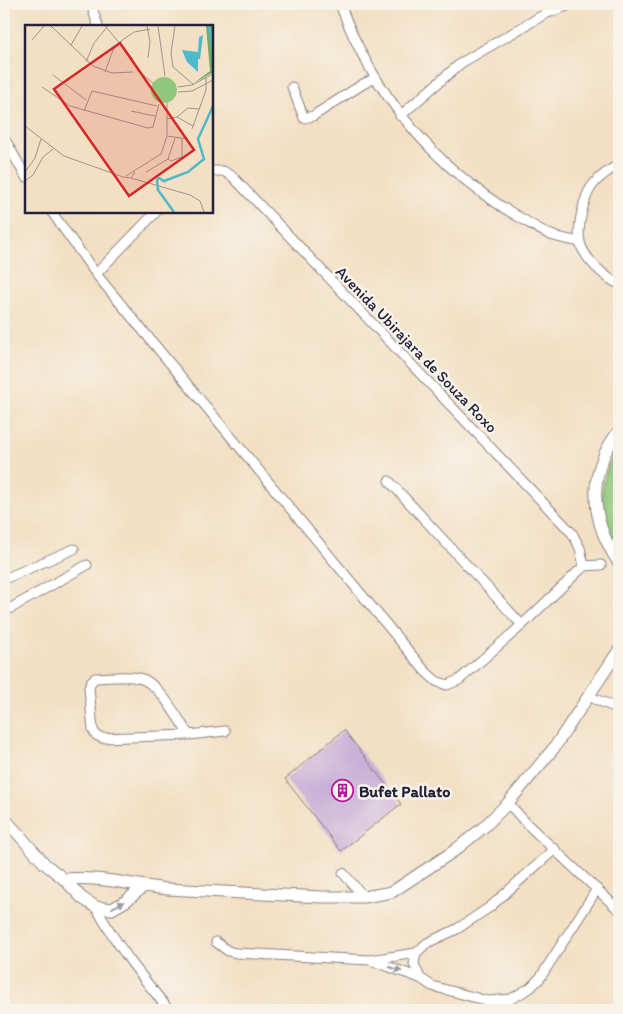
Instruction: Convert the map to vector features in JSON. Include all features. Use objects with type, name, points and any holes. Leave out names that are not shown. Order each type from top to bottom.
[{"type":"main road","points":[[619,431],[610,442],[599,467],[595,494],[598,521],[607,546],[619,563]]},
{"type":"main road","points":[[64,879],[100,879],[143,887],[322,897],[364,897],[392,892],[454,850],[485,826],[508,803],[554,748],[619,650]]},
{"type":"main road","points":[[4,818],[45,864],[64,879],[82,898],[96,907],[112,909],[126,901],[143,887]]},
{"type":"street","points":[[91,4],[98,25]]},
{"type":"street","points":[[340,4],[348,26],[376,78],[400,116],[436,156],[492,201],[550,235],[580,242]]},
{"type":"street","points":[[400,116],[461,63],[545,14],[572,4]]},
{"type":"street","points":[[292,87],[304,118],[313,116],[363,84],[376,78]]},
{"type":"street","points":[[4,138],[25,175]]},
{"type":"street","points":[[619,164],[591,186],[581,215],[580,242],[590,261],[608,279],[619,284]]},
{"type":"street","name":"Avenida Ubirajara de Souza Roxo","points":[[212,170],[223,170],[232,176],[572,533],[580,548],[584,566]]},
{"type":"street","points":[[52,212],[96,274],[425,671],[436,681],[447,685],[459,680],[522,625],[584,566],[601,565]]},
{"type":"street","points":[[96,274],[156,212]]},
{"type":"street","points":[[389,481],[522,625]]},
{"type":"street","points":[[4,579],[74,549]]},
{"type":"street","points":[[4,612],[87,565]]},
{"type":"street","points":[[189,735],[160,692],[149,682],[139,678],[95,678],[91,682],[90,697],[93,730],[96,735],[102,738],[189,735],[224,731]]},
{"type":"street","points":[[588,696],[619,709]]},
{"type":"street","points":[[508,803],[619,910]]},
{"type":"street","points":[[216,942],[228,951],[236,953],[370,960],[416,953],[427,943],[457,929],[490,906],[555,849]]},
{"type":"street","points":[[343,873],[364,897]]},
{"type":"street","points":[[370,960],[420,978],[432,986],[488,1001],[511,999],[530,988],[540,978],[597,889]]},
{"type":"street","points":[[96,907],[107,929],[126,957],[169,1010]]},
{"type":"street","points":[[416,953],[414,964],[420,978]]},
{"type":"green space","points":[[619,443],[619,555],[604,523],[602,499],[605,476],[613,453]]},
{"type":"building","name":"Bufet Pallato","points":[[344,730],[401,804],[341,851],[285,779]]},
{"type":"place","name":"Bufet Pallato","points":[[343,791]]}]
